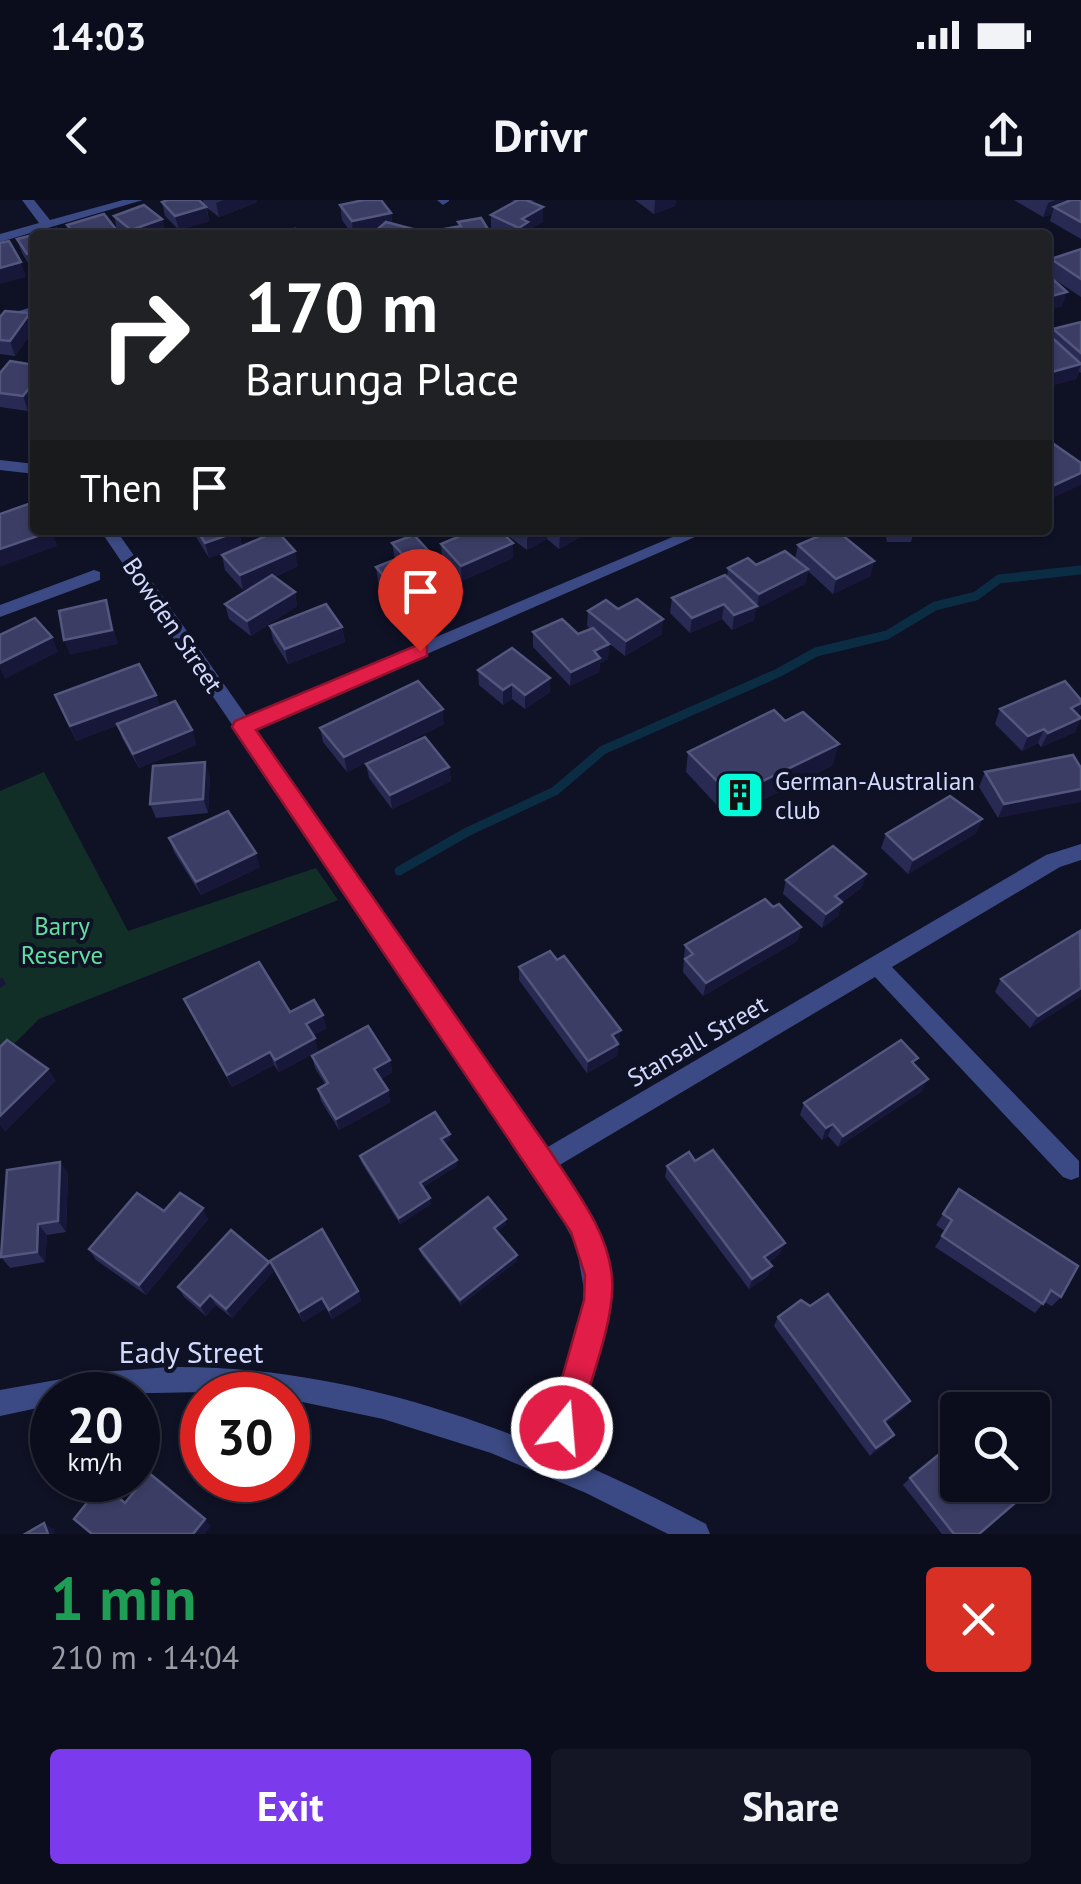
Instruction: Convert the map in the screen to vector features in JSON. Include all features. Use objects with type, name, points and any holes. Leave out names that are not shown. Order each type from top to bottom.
[{"type":"street","points":[[28,200],[47,225]]},
{"type":"street","points":[[0,238],[137,200]]},
{"type":"street","points":[[0,465],[30,469]]},
{"type":"street","name":"Bowden Street","points":[[116,535],[582,1226],[598,1275],[594,1324],[552,1464]]},
{"type":"street","points":[[242,727],[691,535]]},
{"type":"street","points":[[0,611],[94,576]]},
{"type":"street","name":"Stansall Street","points":[[543,1163],[1053,862],[1081,852]]},
{"type":"street","points":[[878,966],[1070,1169]]},
{"type":"street","name":"Eady Street","points":[[0,1403],[62,1389],[160,1380],[270,1384],[359,1400],[552,1464]]},
{"type":"street","points":[[552,1464],[696,1534]]},
{"type":"lane","points":[[0,320],[30,311]]},
{"type":"green space","name":"Barry Reserve","points":[[44,772],[128,931],[316,868],[338,900],[39,1019],[0,1058],[0,791]]},
{"type":"building","points":[[199,200],[206,207],[175,216],[162,202]]},
{"type":"building","points":[[381,200],[391,213],[352,221],[340,205]]},
{"type":"building","points":[[518,200],[543,207],[522,219],[528,222],[519,228],[491,215]]},
{"type":"building","points":[[1081,200],[1081,222],[1054,207]]},
{"type":"building","points":[[144,205],[162,219],[131,230],[114,216]]},
{"type":"building","points":[[104,214],[117,230],[71,230],[67,225]]},
{"type":"building","points":[[481,218],[488,230],[438,230],[461,226],[458,222]]},
{"type":"building","points":[[386,222],[417,230],[377,230]]},
{"type":"building","points":[[30,236],[30,253],[27,254],[17,239]]},
{"type":"building","points":[[9,241],[21,262],[0,268],[0,243]]},
{"type":"building","points":[[1081,249],[1081,279],[1052,260]]},
{"type":"building","points":[[1052,279],[1067,292],[1052,296]]},
{"type":"building","points":[[5,311],[30,313],[10,341],[0,340],[0,317]]},
{"type":"building","points":[[1081,322],[1081,353],[1053,329]]},
{"type":"building","points":[[1052,338],[1081,364],[1052,372]]},
{"type":"building","points":[[10,361],[30,364],[30,387],[23,396],[0,393],[0,373]]},
{"type":"building","points":[[1052,443],[1081,463],[1081,473],[1052,486]]},
{"type":"building","points":[[30,503],[30,535],[40,535],[0,549],[0,514]]},
{"type":"building","points":[[200,535],[228,535],[205,543]]},
{"type":"building","points":[[268,535],[281,535],[295,551],[240,575],[222,555]]},
{"type":"building","points":[[414,535],[447,571],[397,592],[376,567],[404,556],[392,543]]},
{"type":"building","points":[[462,535],[504,535],[513,543],[461,566],[441,544]]},
{"type":"building","points":[[821,535],[842,535],[874,561],[836,579],[798,545]]},
{"type":"building","points":[[785,551],[808,569],[759,594],[728,568],[748,558],[756,565]]},
{"type":"building","points":[[272,575],[295,592],[247,621],[225,604]]},
{"type":"building","points":[[725,575],[757,606],[734,615],[724,604],[692,618],[672,598]]},
{"type":"building","points":[[637,599],[663,619],[626,641],[588,611],[606,600],[618,609]]},
{"type":"building","points":[[106,600],[112,630],[64,640],[59,611]]},
{"type":"building","points":[[326,604],[342,627],[285,649],[270,626]]},
{"type":"building","points":[[35,618],[52,637],[0,663],[0,635]]},
{"type":"building","points":[[562,619],[578,634],[593,628],[609,644],[594,651],[600,658],[571,672],[533,632]]},
{"type":"building","points":[[512,648],[550,678],[525,695],[512,684],[503,690],[478,670]]},
{"type":"building","points":[[139,664],[156,695],[70,726],[55,695]]},
{"type":"building","points":[[418,681],[443,709],[344,757],[320,728]]},
{"type":"building","points":[[1065,681],[1081,700],[1071,708],[1081,718],[1048,733],[1044,729],[1028,736],[1000,709]]},
{"type":"building","points":[[175,701],[192,730],[133,754],[117,724]]},
{"type":"building","points":[[774,710],[785,721],[803,712],[839,744],[732,796],[688,752]]},
{"type":"building","points":[[425,737],[449,767],[390,795],[366,764]]},
{"type":"building","points":[[1073,755],[1081,768],[1081,789],[1004,804],[985,772]]},
{"type":"building","points":[[205,762],[203,799],[150,804],[153,766]]},
{"type":"building","points":[[950,796],[982,819],[913,860],[886,834]]},
{"type":"building","points":[[228,811],[256,853],[196,882],[169,838]]},
{"type":"building","points":[[833,846],[866,874],[835,896],[842,902],[826,914],[786,880]]},
{"type":"building","points":[[765,899],[773,907],[779,904],[801,927],[706,983],[685,959],[693,954],[685,945]]},
{"type":"building","points":[[1080,931],[1081,988],[1038,1016],[1001,979]]},
{"type":"building","points":[[550,951],[557,960],[564,956],[621,1030],[612,1035],[618,1044],[588,1061],[519,967]]},
{"type":"building","points":[[259,962],[290,1012],[314,1000],[323,1015],[306,1024],[315,1038],[275,1060],[270,1052],[227,1075],[184,999]]},
{"type":"building","points":[[368,1026],[390,1060],[374,1069],[388,1090],[336,1119],[318,1089],[328,1083],[312,1056]]},
{"type":"building","points":[[7,1040],[48,1069],[0,1116],[0,1047]]},
{"type":"building","points":[[901,1040],[918,1058],[912,1062],[928,1079],[843,1136],[833,1124],[826,1128],[804,1103]]},
{"type":"building","points":[[435,1112],[450,1134],[441,1139],[457,1160],[420,1183],[430,1198],[399,1218],[360,1156]]},
{"type":"building","points":[[713,1150],[785,1243],[764,1257],[772,1266],[752,1279],[667,1166],[689,1152],[695,1161]]},
{"type":"building","points":[[60,1162],[58,1221],[38,1224],[37,1252],[1,1257],[7,1170]]},
{"type":"building","points":[[959,1189],[1078,1266],[1061,1297],[1051,1290],[1043,1304],[942,1236],[952,1220],[943,1214]]},
{"type":"building","points":[[137,1193],[164,1211],[180,1193],[203,1208],[139,1285],[89,1249]]},
{"type":"building","points":[[488,1197],[506,1219],[494,1228],[517,1255],[460,1300],[420,1249]]},
{"type":"building","points":[[322,1229],[358,1291],[329,1310],[322,1298],[299,1312],[270,1261]]},
{"type":"building","points":[[231,1230],[269,1262],[226,1309],[210,1295],[200,1306],[178,1287]]},
{"type":"building","points":[[828,1294],[910,1401],[884,1421],[894,1435],[876,1448],[778,1317],[801,1300],[810,1306]]},
{"type":"building","points":[[940,1454],[940,1502],[1016,1502],[979,1534],[954,1534],[910,1478]]},
{"type":"building","points":[[160,1482],[205,1519],[193,1534],[92,1534],[74,1519],[88,1502],[160,1502]]},
{"type":"building","points":[[44,1523],[48,1534],[25,1534]]},
{"type":"waterway","points":[[399,871],[467,832],[555,791],[603,750],[778,673],[816,652],[887,635],[935,606],[976,596],[999,579],[1081,570]]},
{"type":"place","name":"German-Australian club","points":[[740,795]]},
{"type":"route","points":[[420,651],[242,727],[543,1163],[582,1226],[598,1275],[598,1300],[562,1428]]}]
